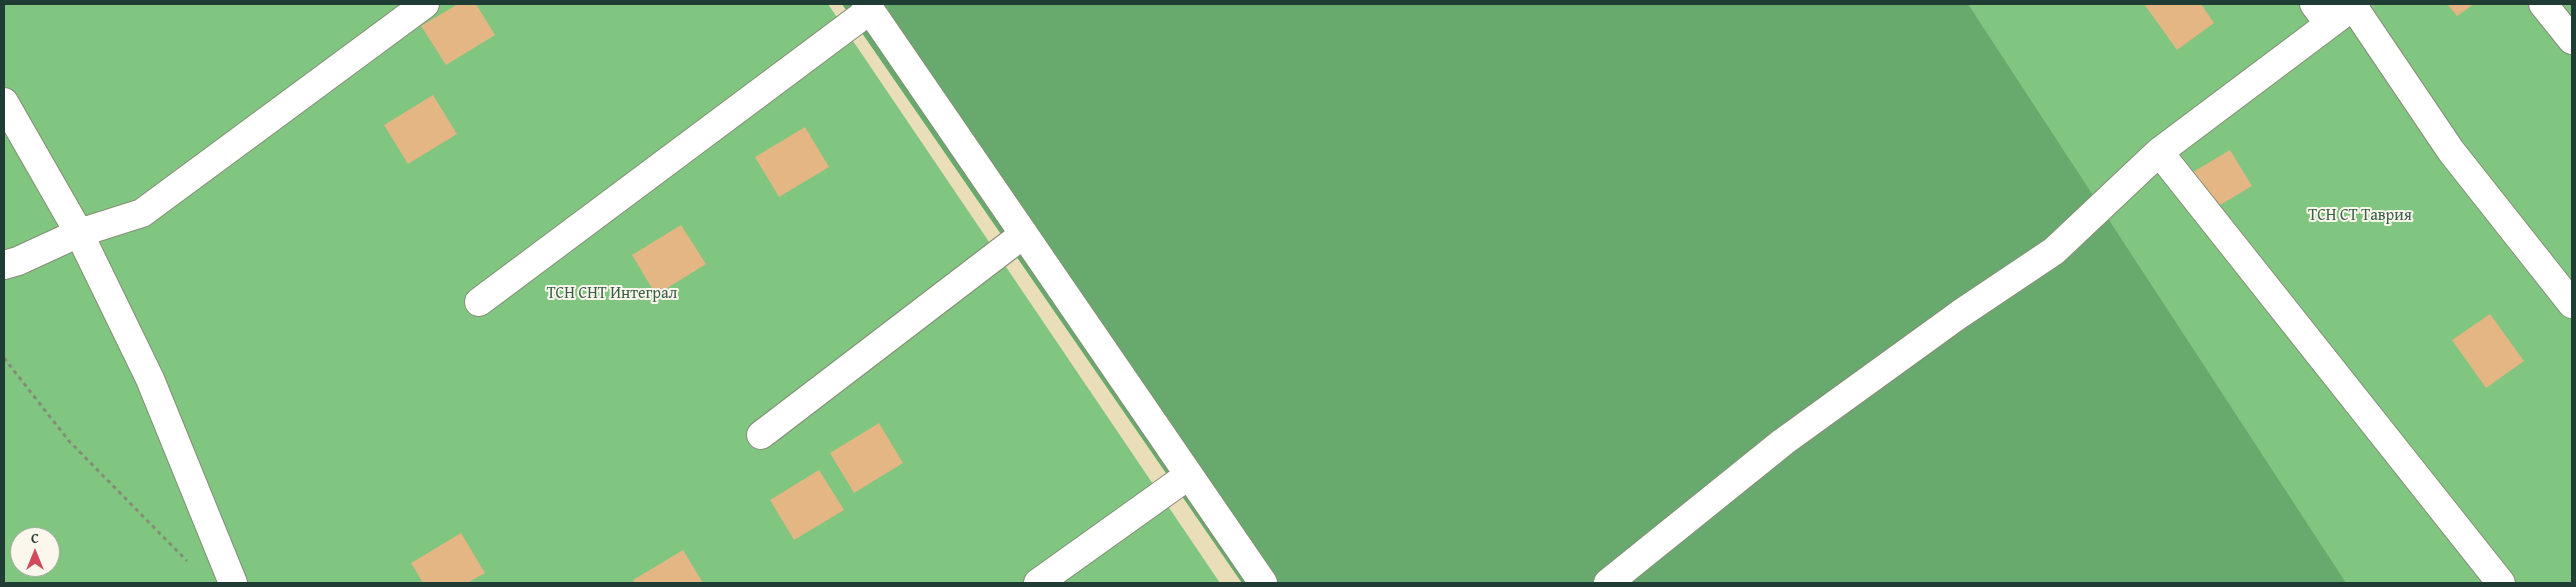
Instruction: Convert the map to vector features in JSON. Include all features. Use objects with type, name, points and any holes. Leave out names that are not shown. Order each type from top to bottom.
[{"type":"street","points":[[4,265],[18,261],[79,233],[142,214],[425,4]]},
{"type":"street","points":[[2543,4],[2572,40]]},
{"type":"street","points":[[1608,583],[1783,442],[1960,314],[2054,251],[2159,152],[2321,13],[2355,5],[2451,151],[2572,304]]},
{"type":"street","points":[[479,302],[868,7],[1263,583]]},
{"type":"street","points":[[4,102],[79,233],[150,379],[233,583]]},
{"type":"street","points":[[2159,152],[2501,583]]},
{"type":"street","points":[[762,434],[1024,234]]},
{"type":"street","points":[[1038,583],[1189,475]]},
{"type":"path","points":[[4,358],[69,440],[188,562]]},
{"type":"green space","name":"ТСН СНТ Интеграл","points":[[4,4],[828,4],[1220,583],[4,583]]},
{"type":"green space","name":"ТСН СТ Таврия","points":[[842,4],[2572,4],[2572,583],[1242,583]]},
{"type":"green space","points":[[842,4],[1968,4],[2346,583],[1242,583]]},
{"type":"building","points":[[458,4],[476,4],[495,35],[446,65],[421,26]]},
{"type":"building","points":[[2144,4],[2201,4],[2214,23],[2177,50]]},
{"type":"building","points":[[2447,4],[2474,4],[2457,16]]},
{"type":"building","points":[[433,95],[457,134],[408,164],[384,125]]},
{"type":"building","points":[[805,127],[829,167],[779,197],[755,157]]},
{"type":"building","points":[[2230,150],[2252,186],[2215,208],[2193,172]]},
{"type":"building","points":[[681,225],[706,264],[656,295],[632,255]]},
{"type":"building","points":[[2490,314],[2524,361],[2486,388],[2452,340]]},
{"type":"building","points":[[879,423],[903,463],[854,493],[830,453]]},
{"type":"building","points":[[819,470],[844,510],[794,540],[770,500]]},
{"type":"building","points":[[461,533],[485,573],[467,583],[423,583],[411,563]]},
{"type":"building","points":[[683,550],[703,583],[635,583],[633,580]]}]
